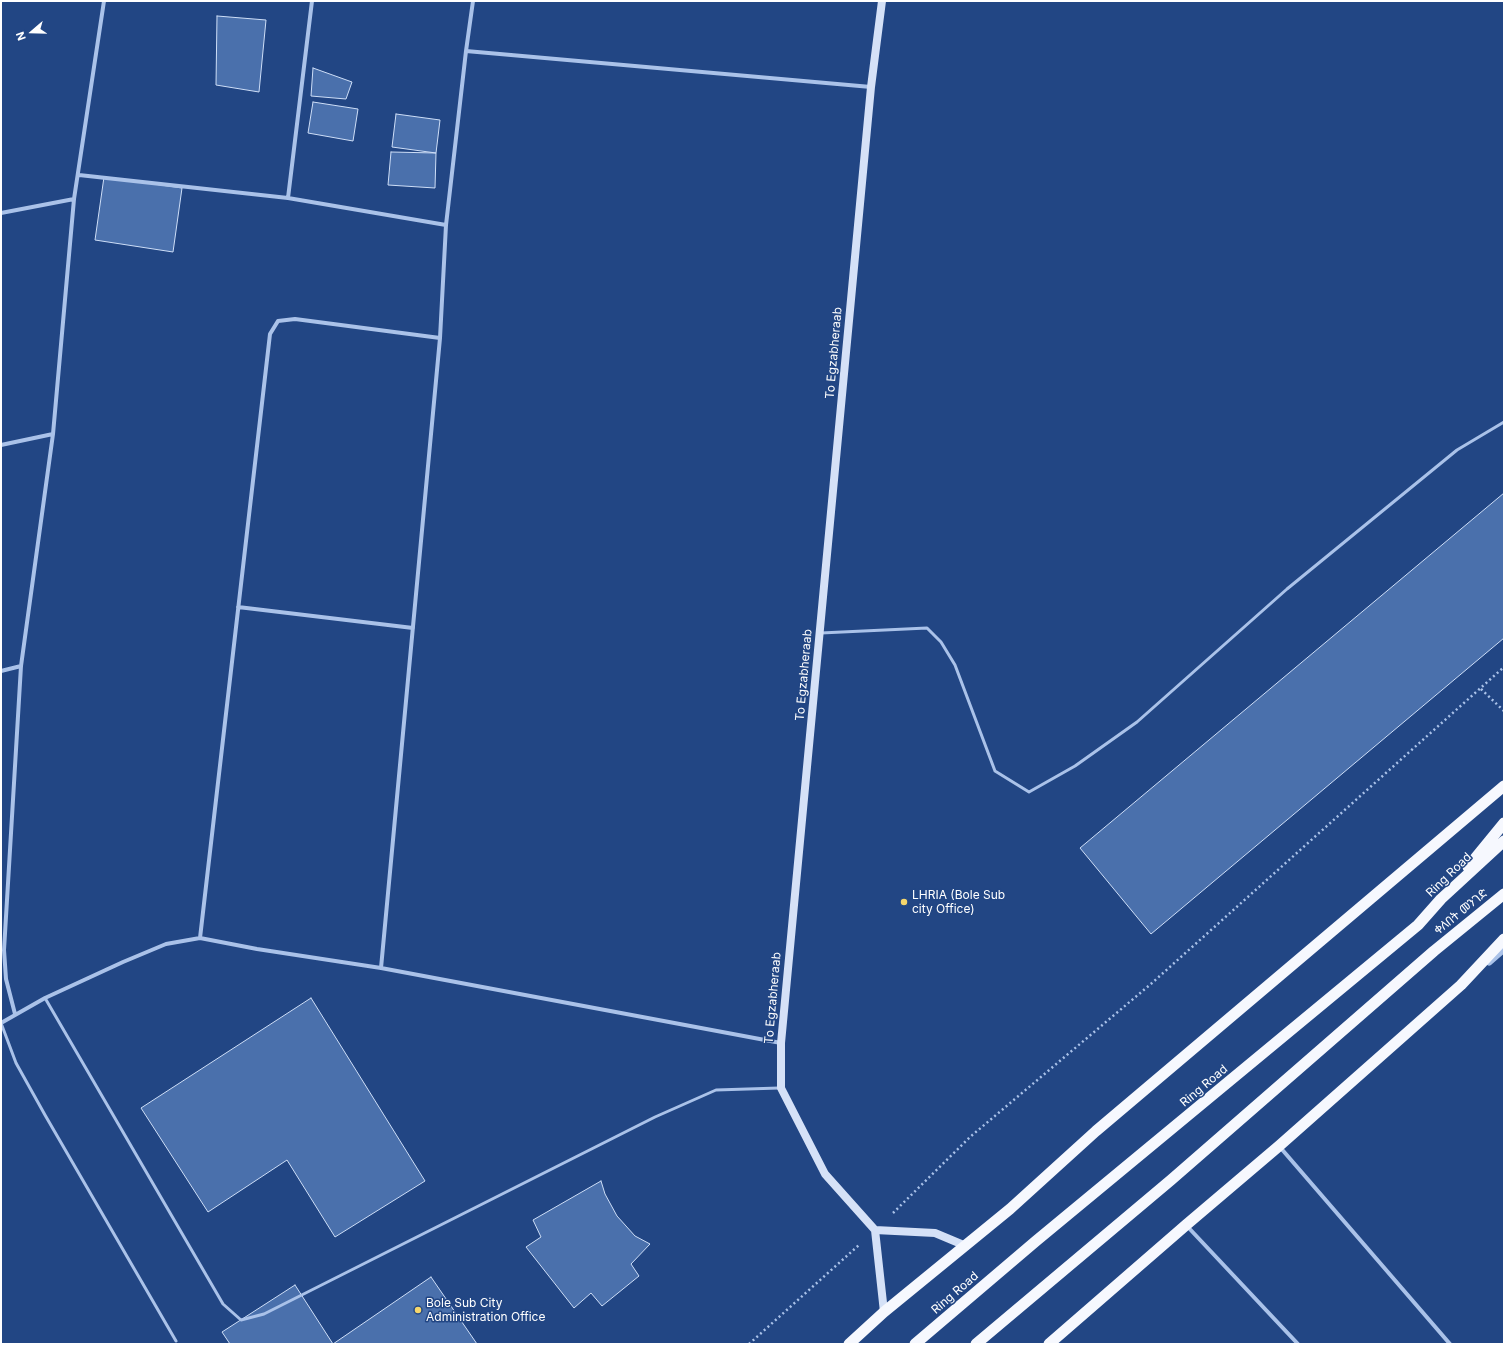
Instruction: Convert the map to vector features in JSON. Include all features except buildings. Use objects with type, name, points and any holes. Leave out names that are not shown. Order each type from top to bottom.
[{"type":"highway","points":[[849,1344],[884,1312],[1010,1210],[1096,1130],[1504,786]]},
{"type":"highway","points":[[1441,899],[1504,823]]},
{"type":"highway","name":"Ring Road","points":[[915,1344],[1036,1241],[1418,925],[1441,899],[1504,841]]},
{"type":"highway","name":"ቀለበት መንገድ","points":[[976,1344],[1171,1180],[1434,951],[1504,894]]},
{"type":"highway","points":[[1049,1344],[1280,1146],[1461,985],[1504,939]]},
{"type":"main road","name":"To Egzabheraab","points":[[875,1230],[825,1174],[781,1088],[781,1043],[871,87],[882,1]]},
{"type":"main road","points":[[884,1312],[875,1230],[935,1233],[966,1246]]},
{"type":"street","points":[[16,1014],[6,979],[4,950],[21,666],[53,434],[74,199],[104,1]]},
{"type":"street","points":[[288,198],[312,1]]},
{"type":"street","points":[[380,968],[440,338],[446,225],[473,1]]},
{"type":"street","points":[[466,51],[871,87]]},
{"type":"street","points":[[79,174],[288,198],[446,225]]},
{"type":"street","points":[[1,213],[74,199]]},
{"type":"street","points":[[200,938],[270,334],[278,321],[295,319],[440,338]]},
{"type":"street","points":[[1,445],[53,434]]},
{"type":"street","points":[[238,607],[413,628]]},
{"type":"street","points":[[1,671],[21,666]]},
{"type":"street","points":[[1,1023],[45,998],[123,962],[166,944],[200,938],[257,949],[380,968],[781,1043]]},
{"type":"street","points":[[1461,985],[1503,953]]},
{"type":"street","points":[[1280,1146],[1450,1344]]},
{"type":"street","points":[[1186,1225],[1298,1344]]},
{"type":"lane","points":[[820,633],[927,628],[941,642],[955,665],[995,771],[1029,792],[1075,766],[1137,722],[1287,589],[1457,450],[1504,422]]},
{"type":"lane","points":[[45,998],[223,1304],[241,1320],[264,1314],[648,1121],[716,1090],[781,1088]]},
{"type":"lane","points":[[1,1023],[16,1063],[176,1341]]},
{"type":"path","points":[[748,1344],[875,1230],[970,1137],[1152,983],[1504,667]]},
{"type":"path","points":[[1481,689],[1504,711]]},
{"type":"place","name":"LHRIA (Bole Sub city Office)","points":[[904,902]]},
{"type":"place","name":"Bole Sub City Administration Office","points":[[418,1310]]}]
